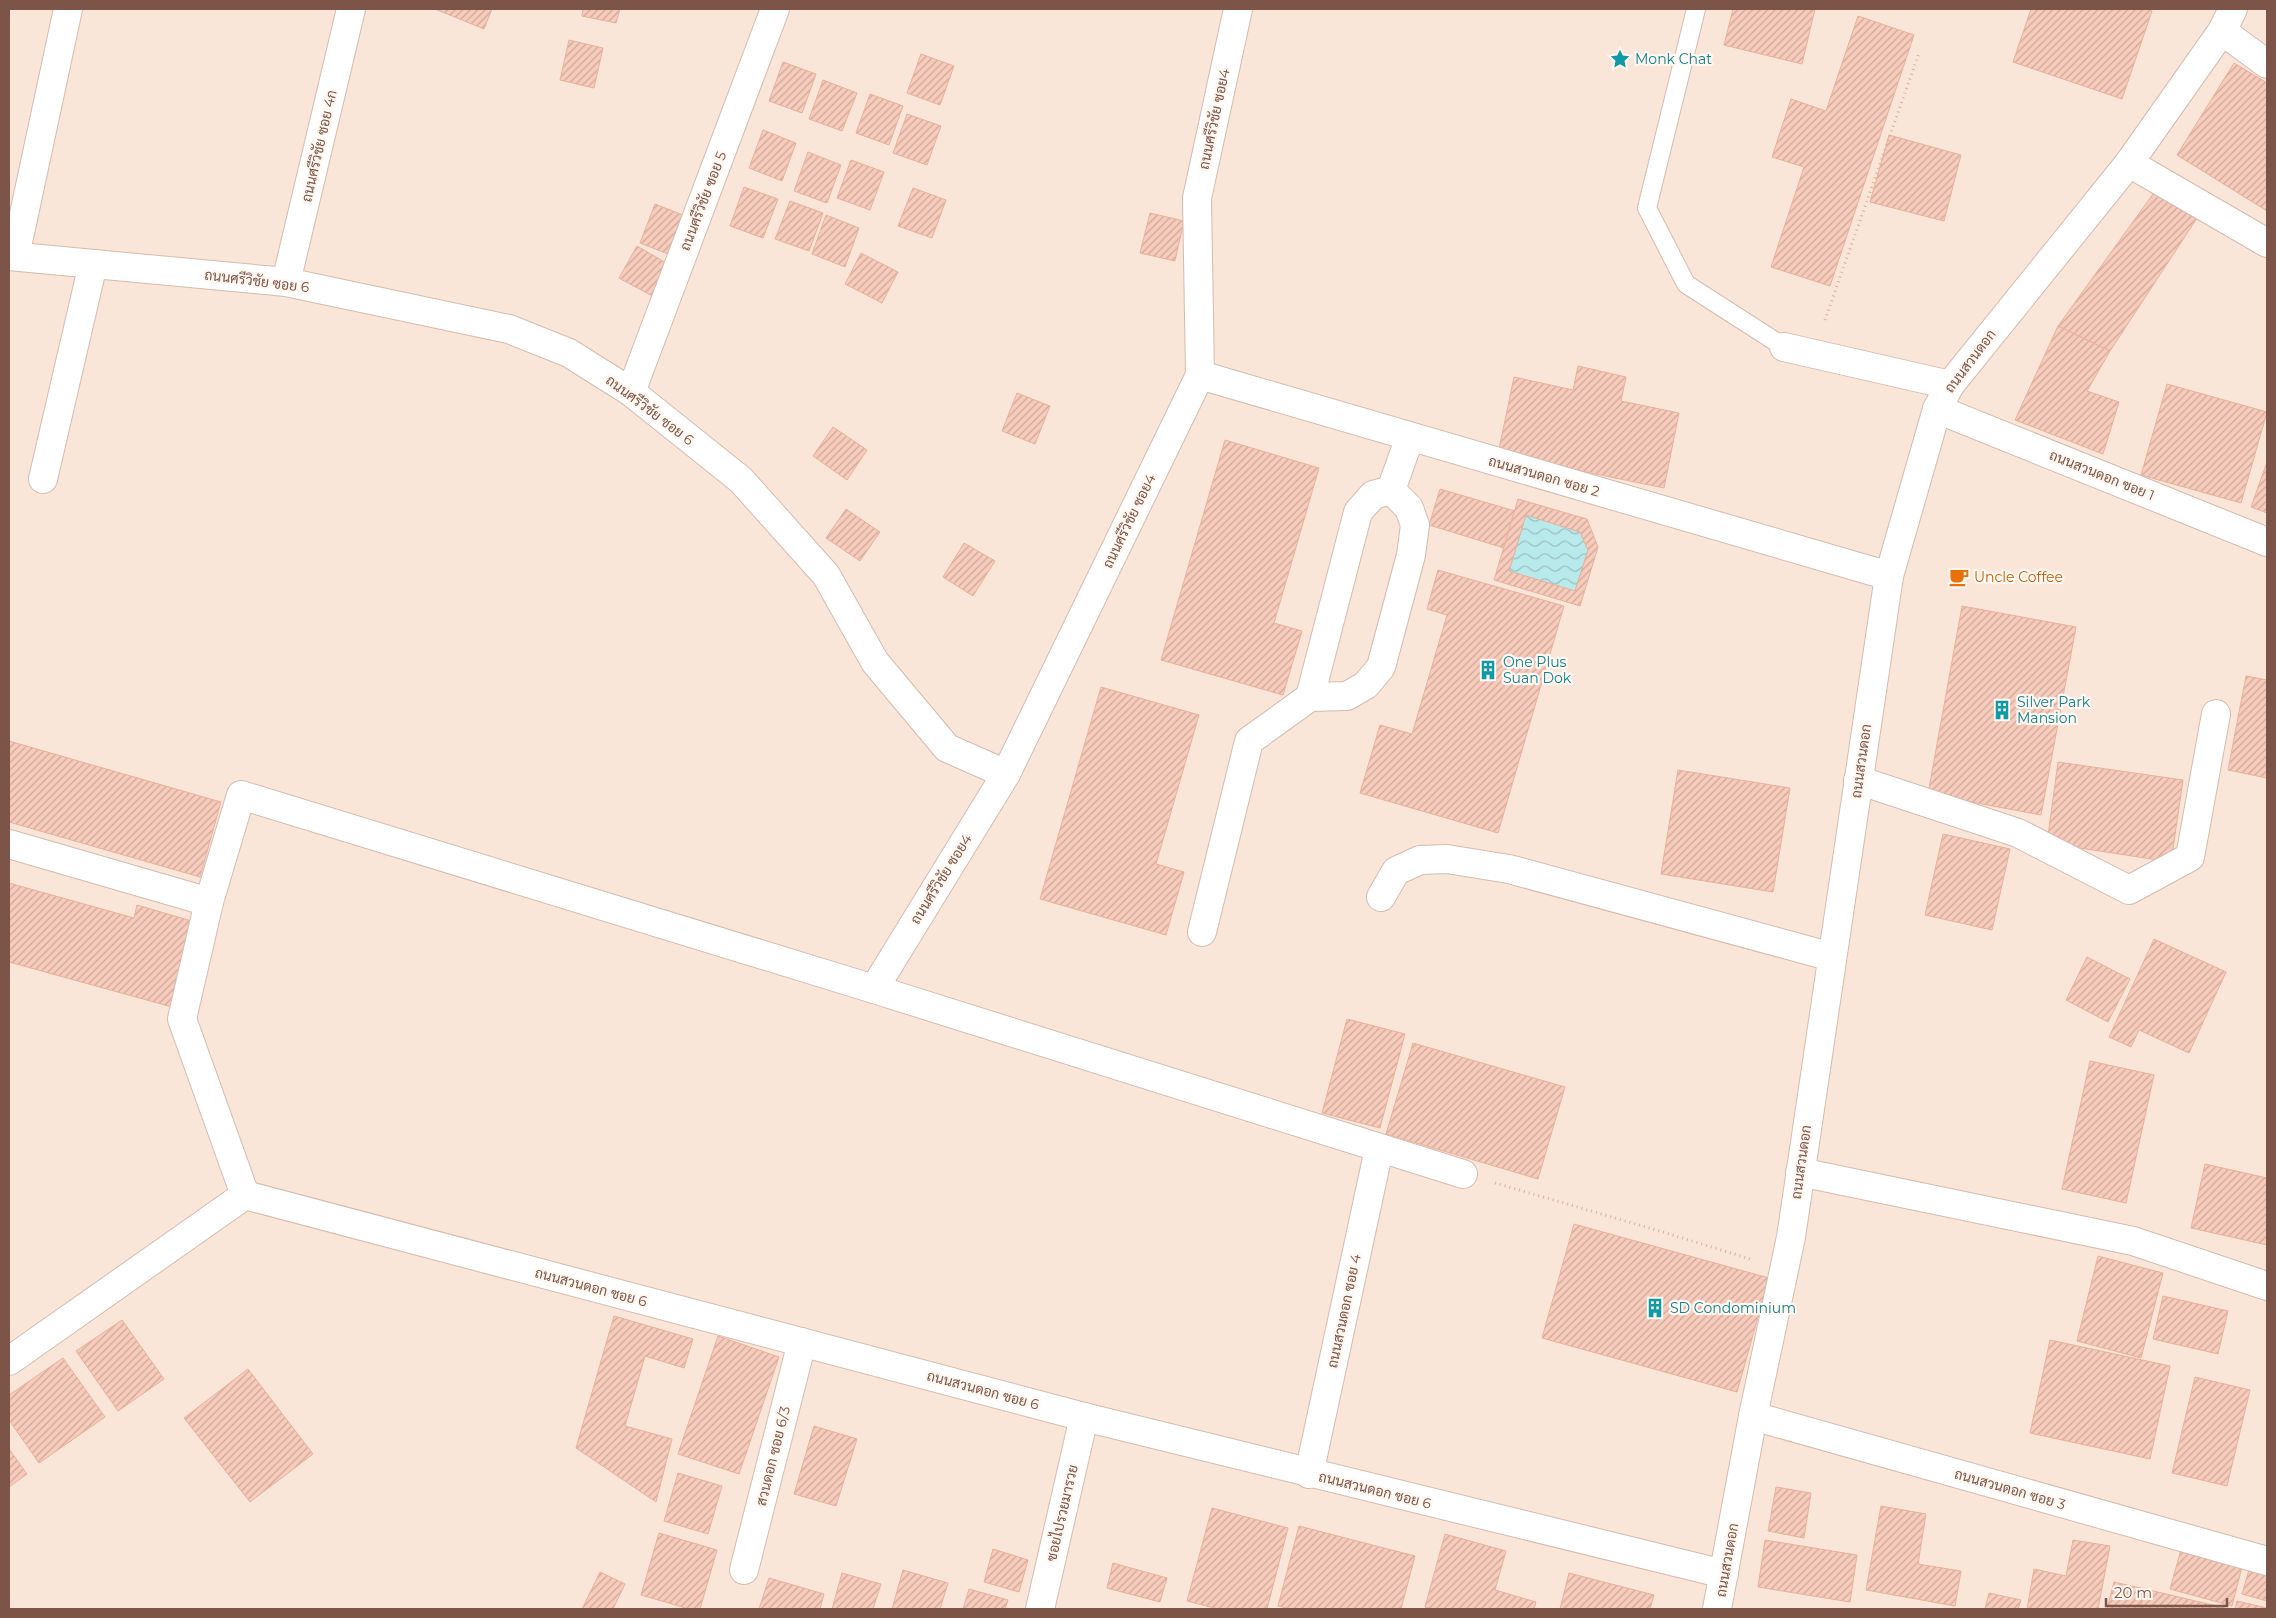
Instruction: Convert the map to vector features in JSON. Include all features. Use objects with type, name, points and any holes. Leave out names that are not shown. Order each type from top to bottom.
[{"type":"street","points":[[12,256],[68,9]]},
{"type":"street","name":"ถนนศรีวิชัย ซอย 4ก","points":[[286,282],[351,9]]},
{"type":"street","name":"ถนนศรีวิชัย ซอย 5","points":[[631,392],[775,9]]},
{"type":"street","name":"ถนนศรีวิชัย ซอย4","points":[[874,988],[1006,774],[1200,375],[1197,198],[1238,9]]},
{"type":"street","points":[[2228,20],[2267,64]]},
{"type":"street","name":"ถนนสวนดอก","points":[[1718,1609],[1753,1416],[1791,1237],[1888,576],[1937,409],[1950,385],[2129,163],[2228,20]]},
{"type":"street","points":[[2129,163],[2267,243]]},
{"type":"street","name":"ถนนศรีวิชัย ซอย 6","points":[[12,256],[286,282],[509,329],[569,353],[631,392],[741,480],[820,567],[875,662],[947,748],[1006,774]]},
{"type":"street","points":[[43,479],[93,264]]},
{"type":"street","points":[[1784,347],[1950,385]]},
{"type":"street","name":"ถนนสวนดอก ซอย 2","points":[[1200,375],[1888,576]]},
{"type":"street","name":"ถนนสวนดอก ซอย 1","points":[[1937,409],[2267,542]]},
{"type":"street","points":[[1391,490],[1410,437]]},
{"type":"street","points":[[1202,932],[1249,741],[1310,697],[1347,696],[1366,685],[1381,667],[1411,555],[1415,525],[1409,508],[1391,490]]},
{"type":"street","points":[[1310,697],[1358,512],[1372,495],[1391,490]]},
{"type":"street","points":[[1858,780],[2018,833],[2129,890],[2190,857],[2216,714]]},
{"type":"street","points":[[9,1361],[245,1195],[182,1019],[209,902],[241,795],[874,988],[1463,1174]]},
{"type":"street","points":[[9,844],[209,902]]},
{"type":"street","points":[[1381,897],[1396,871],[1420,860],[1447,859],[1509,869],[1832,957]]},
{"type":"street","name":"ถนนสวนดอก ซอย 4","points":[[1309,1474],[1379,1149]]},
{"type":"street","points":[[1800,1172],[2133,1241],[2267,1286]]},
{"type":"street","name":"ถนนสวนดอก ซอย 6","points":[[245,1195],[1084,1418],[1724,1574]]},
{"type":"street","name":"สวนดอก ซอย 6/3","points":[[744,1570],[802,1342]]},
{"type":"street","name":"ถนนสวนดอก ซอย 3","points":[[1753,1416],[2267,1561]]},
{"type":"street","name":"ซอยไปรวยมารวย","points":[[1040,1609],[1084,1418]]},
{"type":"lane","points":[[1696,9],[1647,208],[1686,284],[1784,347]]},
{"type":"path","points":[[1813,353],[1919,53]]},
{"type":"path","points":[[1463,1174],[1663,1232],[1784,1270]]},
{"type":"shaded area","points":[[9,9],[2267,9],[2267,1609],[9,1609]]},
{"type":"water","points":[[1526,515],[1580,532],[1588,550],[1575,591],[1509,571]]},
{"type":"building","points":[[435,9],[492,9],[484,29]]},
{"type":"building","points":[[583,9],[620,9],[616,23],[582,16]]},
{"type":"building","points":[[1733,9],[1815,9],[1802,64],[1724,45]]},
{"type":"building","points":[[2031,9],[2146,9],[2152,11],[2122,99],[2013,62]]},
{"type":"building","points":[[1858,16],[1914,35],[1830,286],[1771,267],[1804,167],[1772,157],[1791,99],[1826,111]]},
{"type":"building","points":[[569,40],[603,48],[594,88],[560,80]]},
{"type":"building","points":[[921,54],[954,66],[940,105],[907,93]]},
{"type":"building","points":[[783,62],[816,74],[802,113],[769,101]]},
{"type":"building","points":[[2234,63],[2267,83],[2267,211],[2177,155]]},
{"type":"building","points":[[823,80],[857,93],[842,131],[809,119]]},
{"type":"building","points":[[870,94],[903,106],[889,145],[856,133]]},
{"type":"building","points":[[907,114],[941,126],[927,165],[893,153]]},
{"type":"building","points":[[763,130],[796,143],[782,181],[749,168]]},
{"type":"building","points":[[1889,135],[1961,155],[1944,221],[1870,202]]},
{"type":"building","points":[[808,152],[841,165],[827,203],[794,191]]},
{"type":"building","points":[[851,160],[884,172],[870,210],[837,198]]},
{"type":"building","points":[[744,187],[778,199],[763,238],[730,226]]},
{"type":"building","points":[[2158,187],[2201,212],[2110,351],[2058,326]]},
{"type":"building","points":[[913,188],[946,200],[932,238],[898,226]]},
{"type":"building","points":[[790,201],[823,213],[809,251],[775,239]]},
{"type":"building","points":[[655,204],[688,217],[673,256],[640,243]]},
{"type":"building","points":[[1150,213],[1184,221],[1175,261],[1140,253]]},
{"type":"building","points":[[826,215],[859,228],[845,267],[812,254]]},
{"type":"building","points":[[637,246],[673,267],[656,298],[619,278]]},
{"type":"building","points":[[861,253],[898,272],[882,303],[845,284]]},
{"type":"building","points":[[2058,326],[2110,351],[2087,391],[2119,402],[2103,454],[2015,420]]},
{"type":"building","points":[[1578,366],[1626,377],[1621,401],[1679,413],[1664,488],[1498,454],[1514,377],[1573,390]]},
{"type":"building","points":[[2167,384],[2267,412],[2241,503],[2141,475]]},
{"type":"building","points":[[1017,393],[1050,406],[1035,444],[1002,431]]},
{"type":"building","points":[[833,427],[867,450],[847,480],[813,456]]},
{"type":"building","points":[[1225,440],[1319,468],[1274,623],[1302,631],[1283,695],[1161,660]]},
{"type":"building","points":[[2267,462],[2267,513],[2251,507]]},
{"type":"building","points":[[1440,489],[1515,511],[1504,548],[1429,525]]},
{"type":"building","points":[[1518,499],[1587,519],[1598,547],[1580,606],[1494,580]],"holes":[[[1526,515],[1580,532],[1588,550],[1575,591],[1509,571]]]},
{"type":"building","points":[[846,509],[880,532],[860,561],[826,538]]},
{"type":"building","points":[[964,543],[995,561],[973,596],[943,577]]},
{"type":"building","name":"One Plus Suan Dok","points":[[1438,570],[1564,606],[1498,833],[1360,793],[1380,725],[1412,734],[1447,615],[1427,609]]},
{"type":"building","name":"Silver Park Mansion","points":[[1962,606],[2076,627],[2041,815],[1928,794]]},
{"type":"building","points":[[2246,676],[2267,680],[2267,778],[2228,770]]},
{"type":"building","points":[[1101,687],[1199,715],[1156,864],[1184,872],[1166,935],[1040,899]]},
{"type":"building","points":[[9,741],[221,802],[200,877],[9,822]]},
{"type":"building","points":[[2058,762],[2183,780],[2171,862],[2047,843]]},
{"type":"building","points":[[1678,770],[1790,788],[1773,892],[1661,874]]},
{"type":"building","points":[[1943,834],[2010,849],[1992,930],[1925,915]]},
{"type":"building","points":[[9,883],[134,918],[137,905],[195,922],[172,1007],[9,962]]},
{"type":"building","points":[[2154,939],[2226,972],[2189,1053],[2139,1030],[2131,1047],[2109,1037]]},
{"type":"building","points":[[2087,957],[2130,979],[2108,1022],[2066,1000]]},
{"type":"building","points":[[1347,1019],[1405,1034],[1380,1128],[1322,1113]]},
{"type":"building","points":[[1413,1043],[1565,1087],[1538,1179],[1386,1134]]},
{"type":"building","points":[[2090,1061],[2154,1075],[2126,1203],[2062,1189]]},
{"type":"building","points":[[2205,1164],[2267,1178],[2267,1245],[2191,1228]]},
{"type":"building","name":"SD Condominium","points":[[1574,1224],[1769,1278],[1737,1392],[1542,1338]]},
{"type":"building","points":[[2098,1256],[2163,1273],[2141,1358],[2077,1341]]},
{"type":"building","points":[[2163,1296],[2228,1311],[2218,1354],[2153,1339]]},
{"type":"building","points":[[614,1316],[693,1339],[684,1368],[645,1356],[625,1426],[672,1439],[656,1502],[576,1448]]},
{"type":"building","points":[[122,1320],[164,1379],[118,1411],[76,1351]]},
{"type":"building","points":[[718,1336],[779,1357],[739,1474],[678,1454]]},
{"type":"building","points":[[2050,1340],[2170,1366],[2150,1459],[2030,1433]]},
{"type":"building","points":[[63,1358],[105,1417],[39,1463],[9,1420],[9,1395]]},
{"type":"building","points":[[248,1369],[313,1454],[250,1502],[184,1418]]},
{"type":"building","points":[[2195,1377],[2250,1390],[2227,1486],[2172,1473]]},
{"type":"building","points":[[814,1426],[857,1439],[836,1506],[794,1494]]},
{"type":"building","points":[[9,1449],[27,1474],[9,1487]]},
{"type":"building","points":[[678,1473],[722,1486],[708,1534],[664,1521]]},
{"type":"building","points":[[1776,1487],[1811,1493],[1804,1538],[1768,1531]]},
{"type":"building","points":[[1881,1506],[1926,1514],[1918,1564],[1961,1571],[1955,1606],[1866,1590]]},
{"type":"building","points":[[1212,1508],[1288,1528],[1267,1609],[1218,1609],[1187,1601]]},
{"type":"building","points":[[1299,1526],[1415,1556],[1401,1609],[1292,1609],[1278,1606]]},
{"type":"building","points":[[659,1533],[717,1550],[700,1609],[689,1609],[641,1595]]},
{"type":"building","points":[[1445,1534],[1506,1551],[1495,1590],[1536,1602],[1534,1609],[1433,1609],[1425,1607]]},
{"type":"building","points":[[1765,1540],[1857,1555],[1850,1602],[1758,1587]]},
{"type":"building","points":[[2073,1540],[2110,1546],[2098,1609],[2027,1609],[2034,1569],[2066,1576]]},
{"type":"building","points":[[2182,1546],[2243,1563],[2232,1606],[2170,1589]]},
{"type":"building","points":[[993,1549],[1028,1560],[1019,1592],[984,1582]]},
{"type":"building","points":[[1113,1563],[1167,1578],[1160,1602],[1107,1588]]},
{"type":"building","points":[[2251,1563],[2267,1568],[2267,1601],[2242,1594]]},
{"type":"building","points":[[903,1570],[948,1583],[940,1609],[892,1609]]},
{"type":"building","points":[[600,1572],[625,1584],[613,1609],[582,1609]]},
{"type":"building","points":[[842,1573],[881,1584],[873,1609],[832,1609]]},
{"type":"building","points":[[1569,1573],[1654,1595],[1650,1609],[1560,1609]]},
{"type":"building","points":[[769,1578],[824,1594],[820,1609],[759,1609]]},
{"type":"building","points":[[2114,1582],[2145,1589],[2140,1609],[2107,1609]]},
{"type":"building","points":[[969,1589],[1008,1600],[1005,1609],[963,1609]]},
{"type":"building","points":[[2145,1589],[2225,1608],[2225,1609],[2140,1609]]},
{"type":"building","points":[[1989,1593],[2021,1600],[2018,1609],[1985,1609]]},
{"type":"building","points":[[2237,1601],[2267,1608],[2267,1609],[2235,1609]]},
{"type":"place","name":"Monk Chat","points":[[1620,59]]},
{"type":"place","name":"Uncle Coffee","points":[[1959,577]]},
{"type":"place","name":"One Plus Suan Dok","points":[[1488,670]]},
{"type":"place","name":"Silver Park Mansion","points":[[2002,710]]},
{"type":"place","name":"SD Condominium","points":[[1655,1308]]}]
